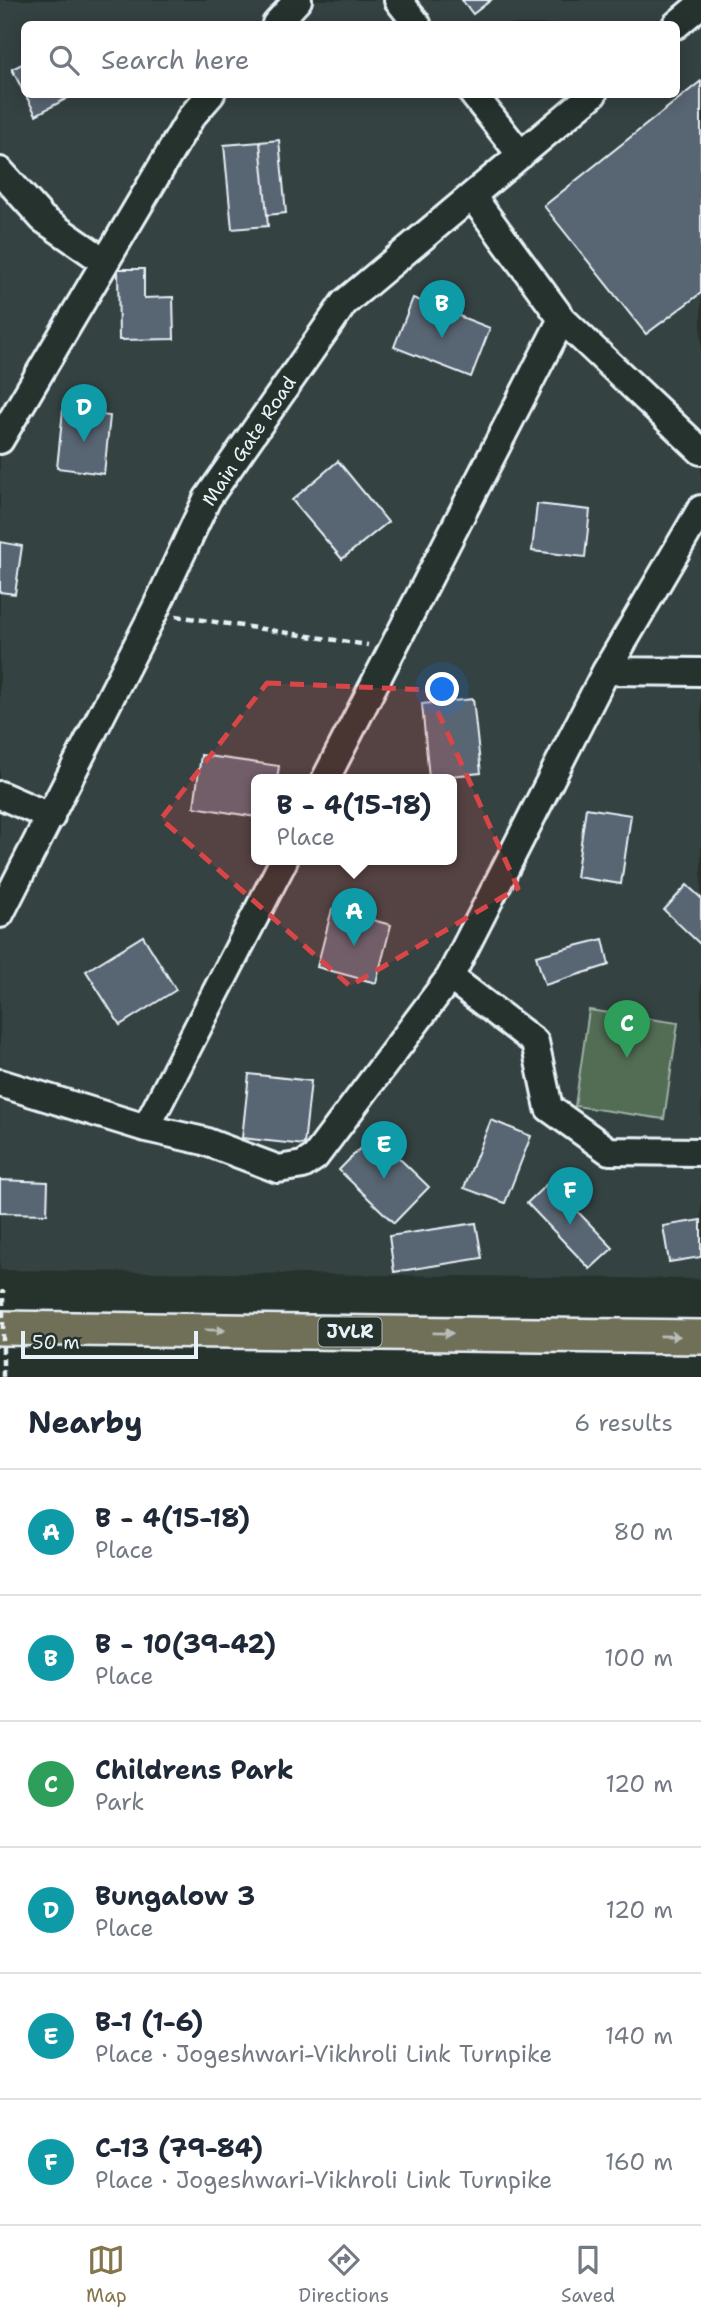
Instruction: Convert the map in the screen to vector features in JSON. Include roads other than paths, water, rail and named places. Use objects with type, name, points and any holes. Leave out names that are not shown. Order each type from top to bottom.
[{"type":"main road","name":"JVLR","points":[[0,1328],[701,1337]]},
{"type":"lane","points":[[279,21],[298,0]]},
{"type":"lane","points":[[398,0],[415,21]]},
{"type":"lane","points":[[680,22],[701,4]]},
{"type":"lane","points":[[0,440],[191,117],[208,98]]},
{"type":"lane","points":[[476,98],[521,155]]},
{"type":"lane","name":"Main Gate Road","points":[[0,914],[154,612],[207,499],[344,303],[588,98]]},
{"type":"lane","points":[[0,171],[43,219],[104,262]]},
{"type":"lane","points":[[472,196],[562,319],[701,451]]},
{"type":"lane","points":[[329,774],[562,319]]},
{"type":"lane","points":[[0,1083],[146,1128],[204,1141],[278,1169],[303,1164],[315,1157],[450,976],[606,671],[701,509]]},
{"type":"lane","points":[[606,671],[701,672]]},
{"type":"lane","points":[[0,795],[51,817]]},
{"type":"lane","points":[[146,1128],[281,865]]},
{"type":"lane","points":[[450,976],[535,1042],[550,1108],[609,1151],[701,1152]]},
{"type":"place","name":"B - 10(39-42)","points":[[442,338]]},
{"type":"place","name":"Bungalow 3","points":[[84,442]]},
{"type":"place","name":"B - 4(15-18)","points":[[354,946]]},
{"type":"place","name":"Childrens Park","points":[[627,1058]]},
{"type":"place","name":"B-1 (1-6)","points":[[384,1179]]},
{"type":"place","name":"C-13 (79-84)","points":[[570,1225]]}]
